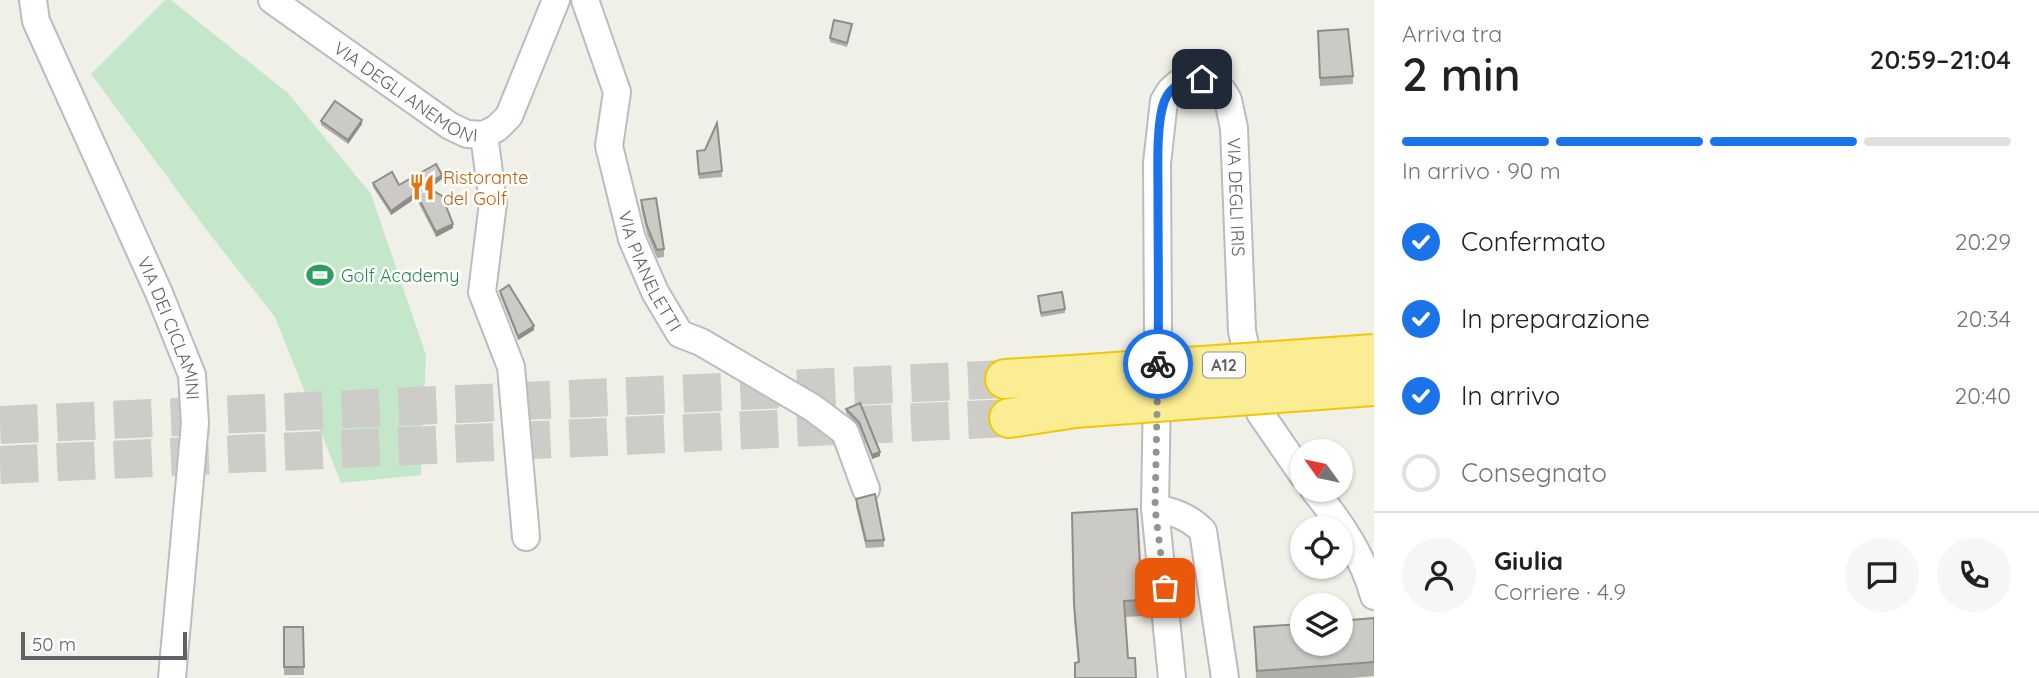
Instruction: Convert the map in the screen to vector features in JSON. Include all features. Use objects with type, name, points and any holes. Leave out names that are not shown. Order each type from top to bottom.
[{"type":"highway","name":"A12","points":[[1009,418],[1074,392],[1374,354]]},
{"type":"highway","name":"A12","points":[[1005,379],[1074,392],[1374,386]]},
{"type":"street","name":"VIA DEI CICLAMINI","points":[[33,0],[36,22],[159,293],[192,374],[195,423],[172,678]]},
{"type":"street","name":"VIA DEGLI ANEMONI","points":[[272,0],[450,126],[467,134],[484,135],[509,116],[556,0]]},
{"type":"street","name":"VIA PIANELETTI","points":[[585,0],[617,92],[609,146],[632,239],[655,292],[680,334],[701,342],[796,398],[845,432],[851,442],[866,489]]},
{"type":"street","name":"VIA DEGLI IRIS","points":[[1172,678],[1155,508],[1157,163],[1164,101],[1179,83],[1190,79],[1213,83],[1222,90],[1228,100],[1234,128],[1242,331],[1260,413],[1290,457]]},
{"type":"street","points":[[484,135],[493,203],[482,292],[511,367],[526,537]]},
{"type":"street","points":[[1324,502],[1341,524],[1368,577],[1374,596]]},
{"type":"street","points":[[1155,508],[1179,513],[1203,531],[1225,678]]},
{"type":"green space","name":"Golf Academy","points":[[165,0],[171,0],[288,93],[371,194],[426,355],[421,475],[341,483],[275,317],[208,232],[91,74]]},
{"type":"building","points":[[834,20],[852,24],[847,43],[830,38]]},
{"type":"building","points":[[1348,29],[1353,76],[1320,78],[1318,31]]},
{"type":"building","points":[[335,101],[362,120],[348,140],[321,121]]},
{"type":"building","points":[[717,123],[722,171],[699,174],[697,151],[705,150]]},
{"type":"building","points":[[436,164],[442,175],[430,183],[434,191],[442,196],[453,224],[436,232],[416,193],[391,211],[373,183],[392,172],[399,185]]},
{"type":"building","points":[[656,198],[664,249],[657,250],[647,226],[641,200]]},
{"type":"building","points":[[509,285],[534,326],[518,336],[500,291]]},
{"type":"building","points":[[1062,292],[1065,309],[1041,313],[1038,296]]},
{"type":"building","points":[[860,403],[880,452],[872,455],[859,422],[846,409]]},
{"type":"building","points":[[875,494],[884,540],[866,541],[856,499]]},
{"type":"building","points":[[1137,509],[1142,600],[1124,601],[1128,658],[1135,658],[1136,678],[1075,678],[1075,663],[1079,662],[1074,604],[1072,513]]},
{"type":"building","points":[[1374,618],[1374,662],[1257,671],[1254,627],[1290,625],[1290,656],[1353,656],[1353,620]]},
{"type":"building","points":[[284,627],[303,627],[304,667],[284,667]]},
{"type":"tunnel","points":[[0,425],[1005,379]]},
{"type":"tunnel","points":[[0,465],[1009,418]]},
{"type":"way so far","points":[[1158,364],[1155,508],[1165,588]]},
{"type":"place","name":"Ristorante del Golf","points":[[422,187]]},
{"type":"place","name":"Golf Academy","points":[[320,275]]},
{"type":"route","points":[[1158,364],[1157,163],[1162,113],[1164,101],[1179,83],[1202,79]]}]
